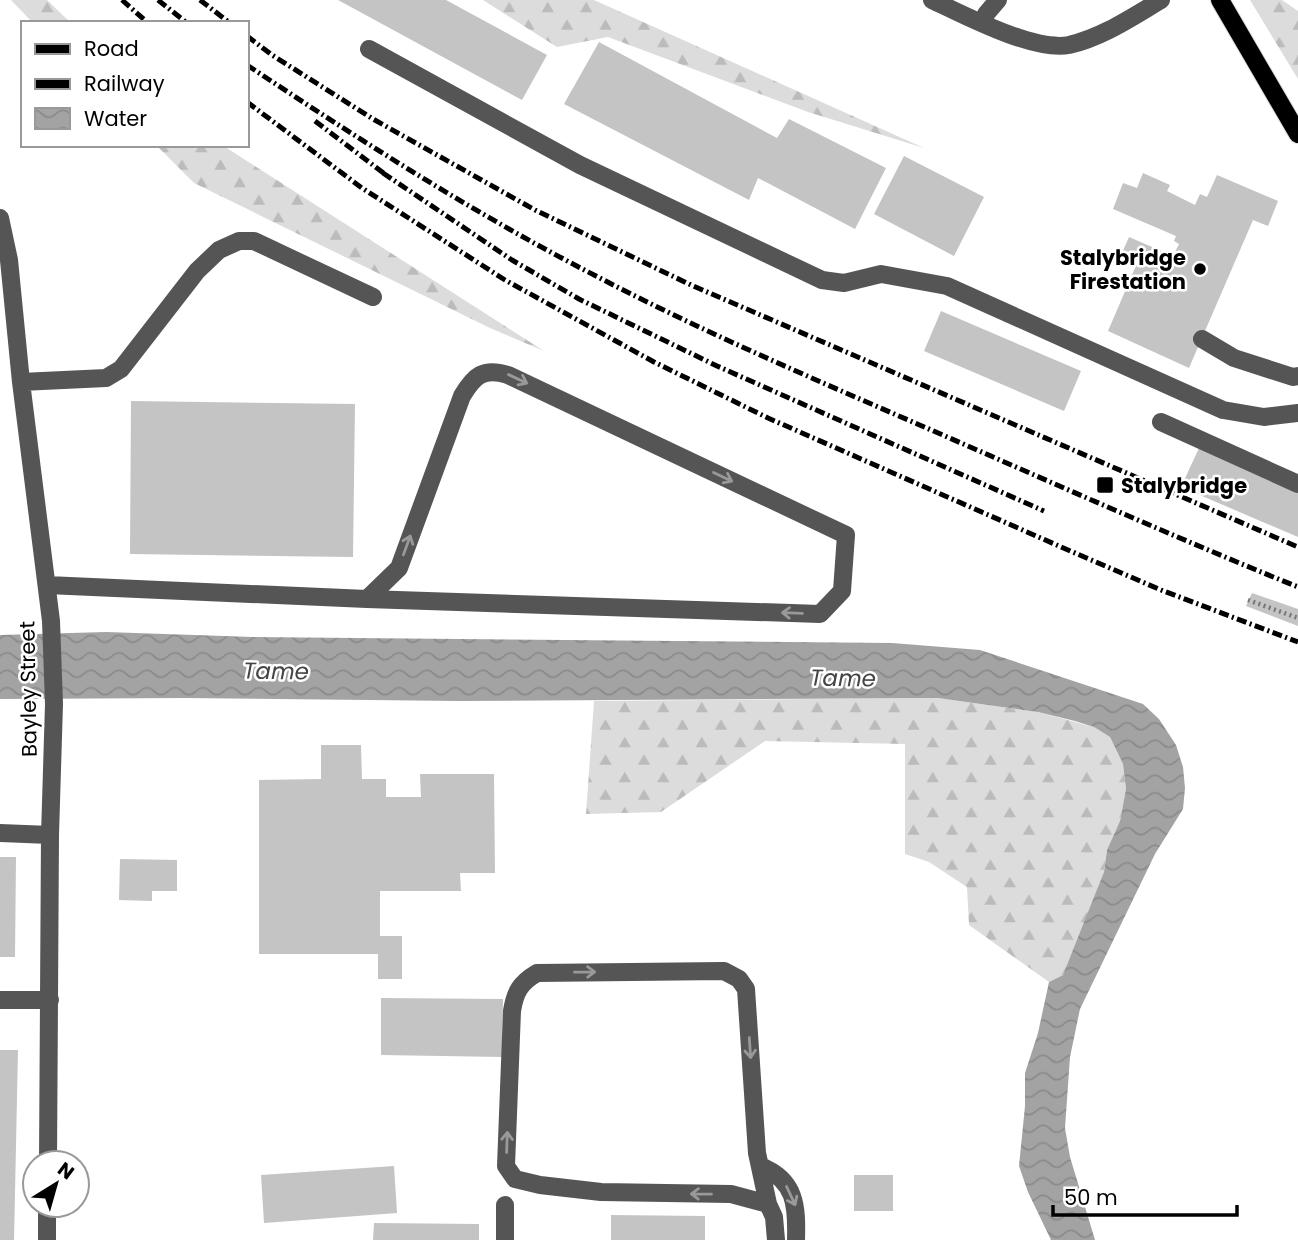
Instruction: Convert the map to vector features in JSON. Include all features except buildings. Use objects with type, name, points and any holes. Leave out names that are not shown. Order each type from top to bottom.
[{"type":"main road","points":[[1220,0],[1298,134]]},
{"type":"street","points":[[932,0],[1027,40],[1067,45],[1109,31],[1161,0]]},
{"type":"street","points":[[984,23],[986,14],[998,0]]},
{"type":"street","points":[[369,48],[580,165],[822,280],[844,283],[881,274],[947,286],[1223,410],[1264,417],[1298,413]]},
{"type":"street","name":"Bayley Street","points":[[0,218],[9,260],[21,382],[51,621],[54,704],[50,835],[48,1149]]},
{"type":"street","points":[[21,382],[106,378],[121,369],[197,271],[219,250],[239,241],[254,241],[373,297]]},
{"type":"street","points":[[1202,339],[1234,358],[1293,377],[1298,376]]},
{"type":"street","points":[[47,584],[367,599],[820,614],[842,591],[846,535],[508,375],[500,372],[484,373],[472,380],[462,396],[399,568],[367,599]]},
{"type":"street","points":[[1161,422],[1298,484]]},
{"type":"street","points":[[0,833],[50,835]]},
{"type":"street","points":[[768,1204],[732,1194],[601,1192],[540,1185],[515,1179],[506,1166],[512,1012],[515,994],[523,981],[537,973],[590,972],[724,971],[739,979],[746,989],[760,1166],[768,1204],[774,1217],[776,1240]]},
{"type":"street","points":[[0,1000],[50,1000]]},
{"type":"street","points":[[760,1166],[772,1171],[794,1196],[797,1212],[796,1240]]},
{"type":"street","points":[[505,1205],[505,1240]]},
{"type":"street","points":[[47,1219],[47,1240]]},
{"type":"path","points":[[1248,600],[1298,618]]},
{"type":"green space","points":[[11,0],[47,0],[69,21],[31,21]]},
{"type":"green space","points":[[483,0],[594,0],[924,148],[808,112],[608,37],[557,47]]},
{"type":"green space","points":[[1250,0],[1282,0],[1298,11],[1298,79]]},
{"type":"green space","points":[[158,147],[225,147],[544,351],[490,328],[194,183]]},
{"type":"green space","points":[[938,698],[1038,712],[1094,727],[1110,737],[1123,764],[1126,789],[1120,821],[1107,850],[1104,872],[1063,975],[1049,982],[969,925],[967,887],[929,862],[905,854],[905,744],[765,741],[661,812],[586,814],[594,701]]},
{"type":"water","name":"Tame","points":[[106,632],[253,637],[892,643],[980,650],[1143,704],[1159,719],[1176,745],[1183,767],[1185,788],[1183,809],[1155,854],[1080,1009],[1070,1057],[1065,1128],[1070,1157],[1095,1240],[1051,1240],[1019,1166],[1025,1106],[1025,1073],[1038,1033],[1049,982],[1063,975],[1104,872],[1107,850],[1120,821],[1126,789],[1123,764],[1110,737],[1094,727],[1038,712],[938,698],[460,701],[0,699],[0,635]]},
{"type":"railway","points":[[122,0],[146,21]]},
{"type":"railway","points":[[158,0],[184,21]]},
{"type":"railway","points":[[200,0],[227,21]]},
{"type":"railway","points":[[248,37],[373,119],[535,210],[691,285],[1298,547]]},
{"type":"railway","points":[[248,66],[462,202],[639,298],[813,379],[1298,587]]},
{"type":"railway","points":[[248,103],[362,188],[505,280],[654,362],[768,418],[1068,550],[1161,590],[1298,642]]},
{"type":"railway","points":[[315,121],[390,178]]},
{"type":"railway","points":[[383,173],[512,260],[579,299],[717,366],[1044,511]]},
{"type":"place","name":"Stalybridge Firestation","points":[[1200,269]]},
{"type":"place","name":"Stalybridge","points":[[1105,485]]}]
